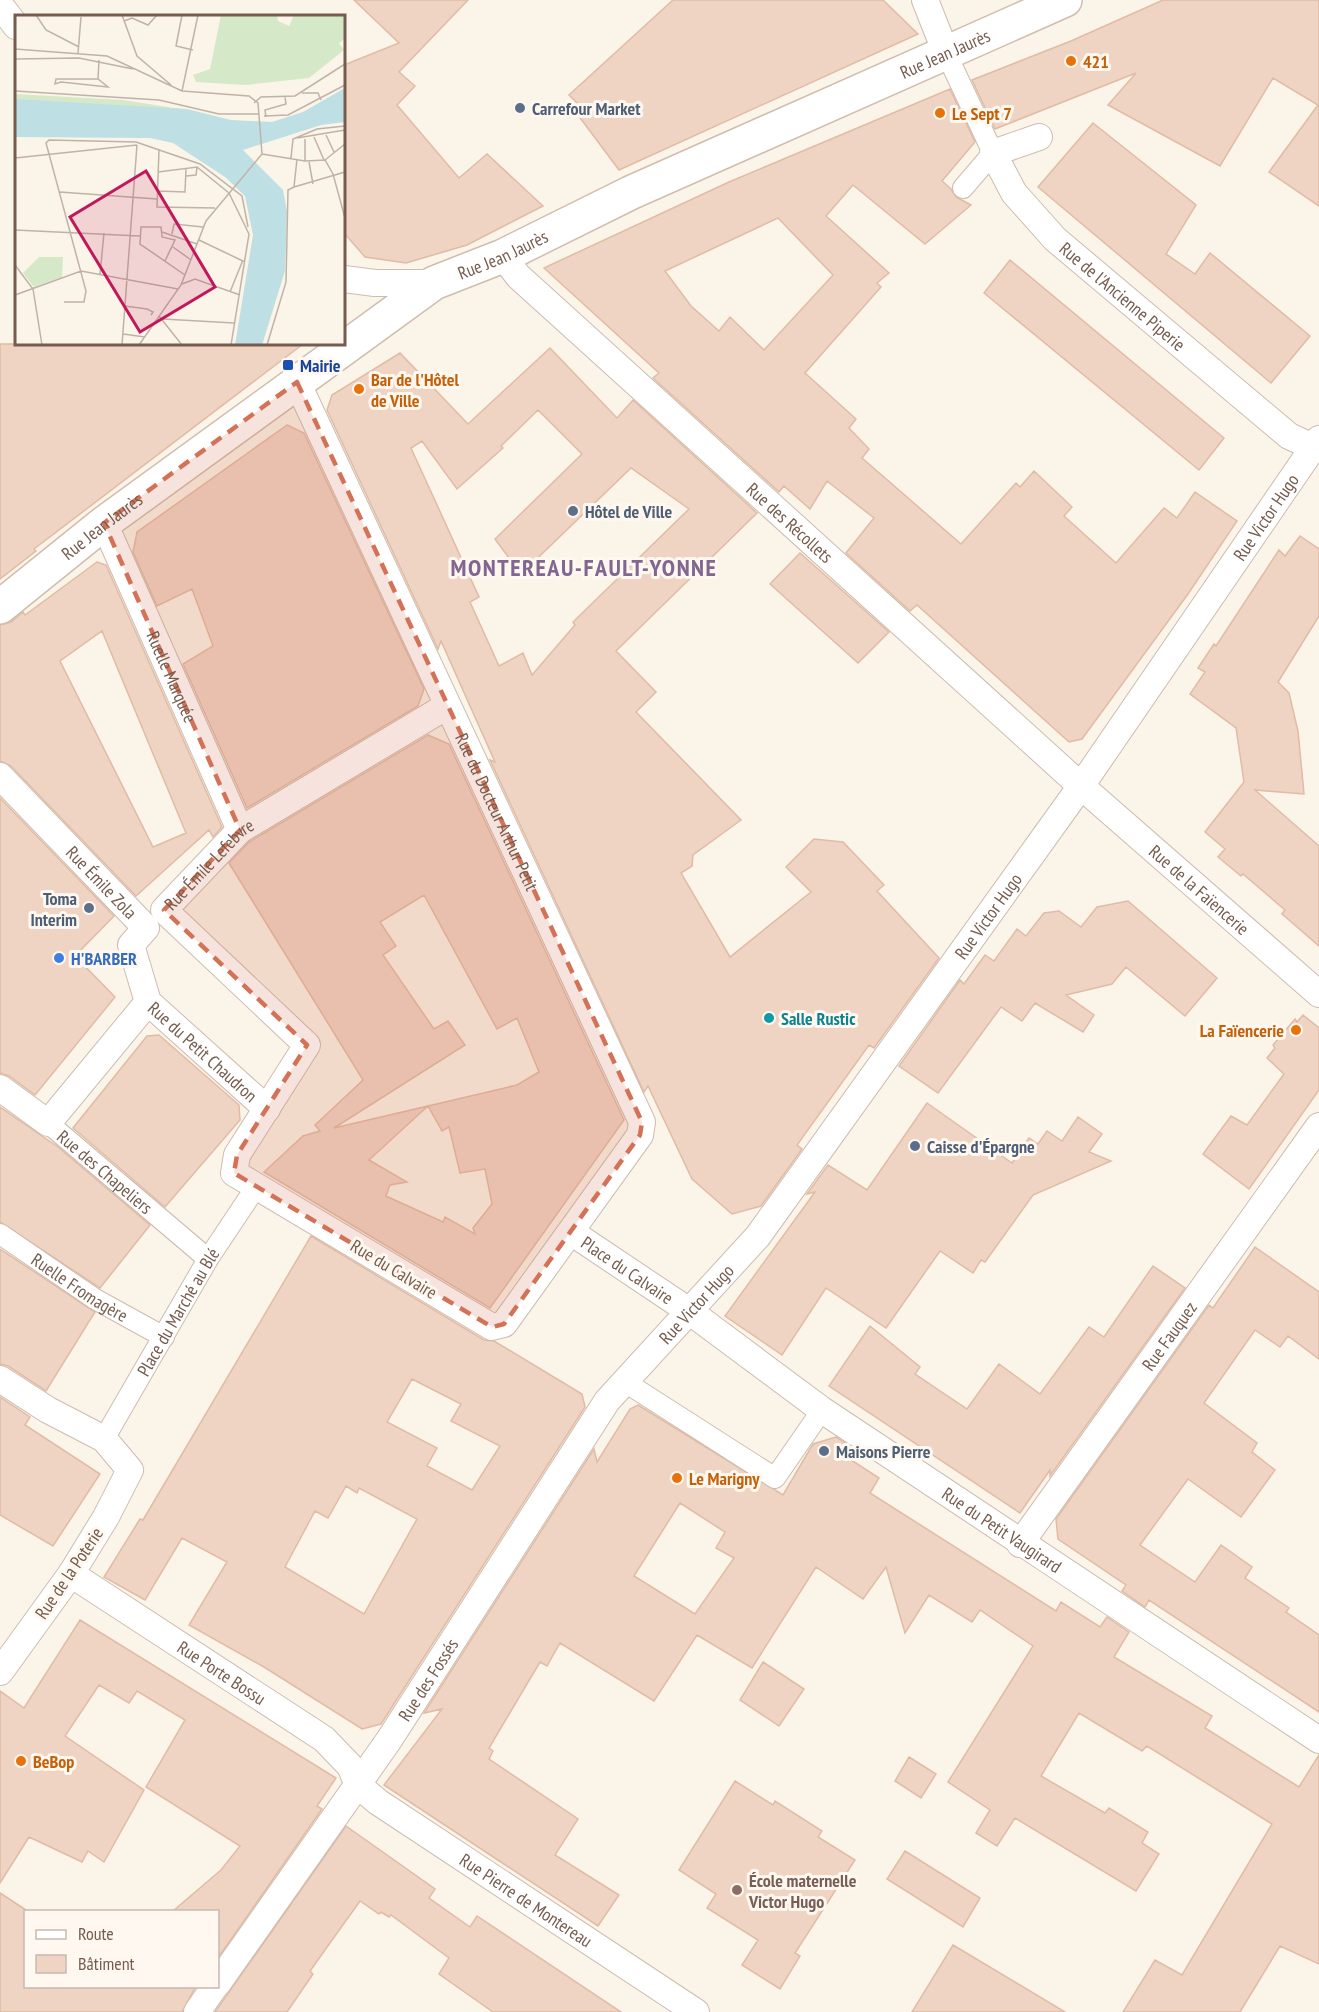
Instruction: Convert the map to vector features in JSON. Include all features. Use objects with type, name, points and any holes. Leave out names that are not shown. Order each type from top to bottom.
[{"type":"main road","name":"Rue Jean Jaurès","points":[[0,607],[104,523],[434,283],[502,256],[630,193],[1065,0]]},
{"type":"street","points":[[925,0],[946,53],[993,153]]},
{"type":"street","points":[[0,5],[15,25]]},
{"type":"street","points":[[963,188],[993,153],[1039,137]]},
{"type":"street","name":"Rue de l'Ancienne Piperie","points":[[993,153],[1014,193],[1055,239],[1289,436],[1316,443]]},
{"type":"street","name":"Rue des Récollets","points":[[502,256],[518,276],[1081,786]]},
{"type":"street","points":[[345,279],[375,283],[434,283]]},
{"type":"street","name":"Rue du Docteur Arthur Petit","points":[[297,382],[642,1122],[640,1135],[571,1232]]},
{"type":"street","name":"Rue Victor Hugo","points":[[629,1377],[758,1236],[1081,786],[1316,443]]},
{"type":"street","name":"Ruelle Marquée","points":[[104,523],[240,830]]},
{"type":"street","name":"Rue Émile Lefebvre","points":[[267,1109],[307,1045],[155,919],[240,830],[447,706]]},
{"type":"street","name":"Rue Émile Zola","points":[[0,776],[155,919],[131,945],[148,1002]]},
{"type":"street","name":"Rue de la Faïencerie","points":[[1081,786],[1319,994]]},
{"type":"street","name":"Rue du Petit Chaudron","points":[[48,1123],[148,1002],[267,1109]]},
{"type":"street","name":"Rue des Chapeliers","points":[[0,1088],[48,1123],[208,1259]]},
{"type":"street","name":"Rue du Calvaire","points":[[267,1109],[237,1155],[234,1173],[492,1327],[504,1324],[525,1297]]},
{"type":"street","name":"Rue Fauquez","points":[[1020,1544],[1319,1126]]},
{"type":"street","name":"Place du Marché au Blé","points":[[104,1439],[208,1259],[256,1187]]},
{"type":"street","name":"Place du Calvaire","points":[[525,1297],[571,1232],[689,1311]]},
{"type":"street","name":"Ruelle Fromagère","points":[[0,1234],[95,1299],[164,1337]]},
{"type":"street","name":"Rue du Petit Vaugirard","points":[[689,1311],[822,1410],[1020,1544],[1319,1740]]},
{"type":"street","points":[[629,1377],[775,1478],[822,1410]]},
{"type":"street","name":"Rue des Fossés","points":[[219,1981],[358,1785],[607,1401],[629,1377]]},
{"type":"street","points":[[0,1379],[48,1410],[104,1439]]},
{"type":"street","name":"Rue de la Poterie","points":[[1,1670],[71,1574],[106,1517],[130,1470],[104,1439]]},
{"type":"street","name":"Rue Porte Bossu","points":[[71,1574],[324,1739],[350,1766],[358,1785]]},
{"type":"street","name":"Rue Pierre de Montereau","points":[[358,1785],[378,1802],[696,2012]]},
{"type":"street","name":"Rue des Fossés","points":[[197,2012],[214,1988]]},
{"type":"highlighted area","points":[[297,382],[642,1122],[640,1135],[504,1324],[492,1327],[234,1173],[237,1155],[307,1045],[164,910],[240,830],[104,523]]},
{"type":"building","points":[[354,0],[468,0],[399,72],[415,86],[397,105],[459,178],[487,154],[543,206],[467,245],[406,263],[365,257],[345,234],[345,65],[399,43]]},
{"type":"building","points":[[673,0],[883,0],[918,34],[619,170],[578,115],[584,110],[569,95]]},
{"type":"building","points":[[1163,0],[1319,0],[1319,206],[1269,172],[1318,105],[1273,78],[1220,166],[1108,105],[1136,73],[995,129],[972,80],[1071,41]]},
{"type":"building","points":[[950,89],[975,142],[942,181],[956,197],[971,205],[925,244],[853,185],[826,216],[889,273],[877,283],[881,287],[805,373],[856,419],[849,428],[869,449],[862,458],[961,544],[1016,483],[1020,487],[1034,471],[1072,507],[1064,516],[1116,563],[1164,508],[1177,518],[1195,492],[1237,521],[1188,594],[1082,739],[1069,742],[917,605],[910,611],[846,553],[874,518],[827,481],[810,509],[784,486],[779,492],[653,378],[659,373],[544,268],[729,182]],"holes":[[[778,218],[833,275],[764,350],[730,317],[719,331],[691,306],[665,271]]]},
{"type":"building","points":[[1093,123],[1196,205],[1166,254],[1195,274],[1210,253],[1310,336],[1271,383],[1038,187]]},
{"type":"building","points":[[1010,260],[1224,438],[1199,470],[984,293]]},
{"type":"building","points":[[0,344],[302,345],[34,549],[36,551],[0,579]]},
{"type":"building","points":[[550,348],[617,418],[633,400],[757,513],[616,651],[656,692],[636,712],[741,820],[693,855],[692,866],[681,873],[730,957],[811,892],[786,867],[814,839],[843,842],[884,885],[877,891],[939,958],[874,1048],[869,1045],[797,1145],[802,1149],[761,1206],[732,1214],[692,1179],[648,1086],[644,1092],[490,760],[495,762],[441,641],[438,649],[327,410],[332,395],[400,353],[468,424]],"holes":[[[538,410],[582,454],[495,539],[521,574],[631,468],[689,509],[573,622],[575,625],[532,675],[523,653],[499,666],[470,602],[479,597],[411,448],[422,441],[457,489],[503,448],[501,446]]]},
{"type":"building","points":[[287,425],[304,433],[424,689],[418,706],[247,808],[183,664],[213,646],[192,589],[157,606],[133,552],[137,532]]},
{"type":"building","points":[[1300,536],[1319,549],[1319,616],[1278,682],[1289,693],[1298,731],[1304,794],[1255,790],[1319,846],[1319,946],[1282,914],[1285,910],[1243,874],[1241,876],[1218,857],[1225,849],[1205,832],[1244,782],[1236,728],[1190,694],[1205,672],[1198,668],[1214,644],[1216,646],[1279,550],[1285,556]]},
{"type":"building","points":[[800,553],[889,632],[858,663],[770,584]]},
{"type":"building","points":[[97,562],[106,565],[222,827],[213,837],[209,830],[136,896],[11,766],[0,761],[0,625],[11,622],[23,612],[25,615]],"holes":[[[102,631],[186,833],[153,847],[60,661]]]},
{"type":"building","points":[[428,735],[449,744],[624,1120],[490,1308],[264,1172],[303,1136],[320,1131],[315,1125],[363,1080],[229,863],[249,842]],"holes":[[[424,895],[497,1029],[517,1018],[539,1072],[517,1085],[334,1128],[465,1045],[448,1021],[434,1029],[383,955],[396,946],[380,922]],[[428,1106],[442,1131],[449,1127],[460,1173],[485,1169],[492,1204],[473,1228],[475,1234],[445,1217],[443,1222],[386,1196],[390,1185],[407,1182],[369,1160]]]},
{"type":"building","points":[[0,798],[114,916],[75,956],[115,997],[35,1095],[9,1076],[0,1073]]},
{"type":"building","points":[[1128,901],[1217,978],[1185,1016],[1126,967],[1112,984],[1066,995],[1094,1015],[1083,1032],[1035,1003],[1022,1021],[1001,1007],[938,1093],[899,1066],[960,980],[964,984],[985,955],[994,961],[1017,929],[1026,936],[1044,913],[1059,911],[1081,927],[1097,907]]},
{"type":"building","points":[[1303,1015],[1319,1028],[1319,1090],[1249,1189],[1203,1154],[1231,1116],[1247,1125],[1284,1074],[1267,1058],[1275,1048],[1273,1045],[1295,1019],[1297,1022]]},
{"type":"building","points":[[159,1035],[239,1105],[240,1120],[165,1207],[73,1128],[147,1036]]},
{"type":"building","points":[[927,1103],[1012,1163],[1029,1138],[1038,1144],[1047,1131],[1062,1141],[1078,1117],[1102,1134],[1089,1152],[1111,1161],[1033,1195],[985,1262],[981,1260],[973,1273],[940,1251],[886,1328],[826,1288],[782,1355],[725,1316],[815,1192],[807,1194],[828,1165],[867,1190]]},
{"type":"building","points":[[0,1107],[58,1147],[150,1225],[100,1288],[0,1222]]},
{"type":"building","points":[[311,1236],[484,1340],[494,1341],[582,1394],[585,1407],[381,1724],[362,1729],[264,1667],[189,1625],[227,1562],[182,1538],[145,1600],[104,1577],[140,1519],[143,1520]],"holes":[[[412,1379],[461,1404],[451,1421],[500,1446],[472,1490],[427,1466],[437,1448],[387,1422]],[[346,1486],[357,1493],[359,1488],[417,1519],[364,1614],[285,1567],[315,1511],[328,1518]]]},
{"type":"building","points":[[1255,1247],[1319,1292],[1319,1359],[1288,1336],[1280,1347],[1255,1330],[1204,1403],[1257,1443],[1252,1452],[1275,1470],[1241,1517],[1188,1479],[1140,1545],[1195,1582],[1221,1545],[1252,1567],[1245,1578],[1289,1608],[1286,1612],[1319,1635],[1319,1712],[1149,1600],[1145,1607],[1122,1591],[1126,1585],[1058,1539],[1056,1519],[1209,1305],[1213,1308]]},
{"type":"building","points":[[0,1249],[95,1312],[46,1391],[8,1366],[0,1364]]},
{"type":"building","points":[[1153,1266],[1185,1288],[1050,1476],[1050,1470],[1020,1513],[829,1386],[870,1326],[920,1367],[915,1374],[967,1409],[999,1364],[1040,1394],[1089,1327],[1104,1337]]},
{"type":"building","points":[[0,1397],[30,1417],[25,1425],[100,1474],[53,1546],[0,1515]]},
{"type":"building","points":[[638,1405],[783,1495],[813,1444],[836,1437],[851,1447],[845,1456],[879,1478],[870,1493],[1056,1611],[1061,1602],[1100,1627],[1107,1617],[1129,1632],[1114,1657],[1212,1716],[1205,1728],[1299,1787],[1319,1755],[1319,1964],[1280,1946],[1240,2012],[1123,2012],[1155,1960],[1182,1975],[1272,1824],[1147,1746],[1142,1751],[1079,1713],[1041,1776],[1105,1813],[1109,1808],[1148,1832],[1142,1843],[1159,1854],[1136,1891],[1015,1818],[997,1846],[976,1833],[990,1810],[948,1782],[1033,1646],[980,1610],[972,1622],[929,1595],[905,1633],[886,1567],[863,1599],[816,1567],[752,1668],[697,1635],[654,1701],[560,1643],[547,1666],[540,1662],[489,1748],[493,1751],[489,1759],[578,1819],[555,1855],[619,1895],[598,1926],[384,1785],[442,1709],[424,1713],[594,1449],[597,1462],[630,1409]],"holes":[[[680,1503],[725,1532],[716,1548],[734,1558],[695,1614],[634,1576]]]},
{"type":"building","points":[[80,1620],[336,1778],[317,1806],[322,1809],[219,1957],[219,1910],[174,1910],[221,1870],[240,1846],[146,1787],[185,1720],[137,1691],[129,1703],[99,1685],[65,1736],[144,1790],[104,1862],[88,1851],[82,1862],[29,1837],[0,1883],[0,1691],[24,1708]]},
{"type":"building","points":[[763,1662],[804,1689],[779,1726],[740,1700]]},
{"type":"building","points":[[909,1757],[936,1774],[921,1798],[895,1781]]},
{"type":"building","points":[[735,1781],[773,1805],[775,1801],[822,1831],[818,1837],[855,1860],[795,1953],[800,1956],[780,1989],[742,1965],[758,1940],[707,1908],[716,1894],[679,1870]]},
{"type":"building","points":[[346,1826],[435,1889],[429,1898],[470,1927],[477,1916],[621,2012],[493,2012],[439,1974],[449,1958],[391,1915],[389,1917],[381,1912],[379,1914],[360,1901],[310,1971],[313,1974],[287,2012],[215,2012]]},
{"type":"building","points":[[905,1851],[980,1898],[963,1927],[887,1879]]},
{"type":"building","points":[[0,1893],[26,1910],[24,1910],[24,1988],[195,1988],[182,2012],[0,2012]]},
{"type":"building","points":[[953,1945],[1065,2012],[912,2012]]},
{"type":"place","name":"421","points":[[1071,61]]},
{"type":"place","name":"Carrefour Market","points":[[520,108]]},
{"type":"place","name":"Le Sept 7","points":[[940,113]]},
{"type":"place","name":"Mairie","points":[[288,365]]},
{"type":"place","name":"Bar de l'Hôtel de Ville","points":[[359,389]]},
{"type":"place","name":"Hôtel de Ville","points":[[573,511]]},
{"type":"place","name":"Toma Interim","points":[[89,908]]},
{"type":"place","name":"H'BARBER","points":[[59,958]]},
{"type":"place","name":"Salle Rustic","points":[[769,1018]]},
{"type":"place","name":"La Faïencerie","points":[[1296,1030]]},
{"type":"place","name":"Caisse d'Épargne","points":[[915,1146]]},
{"type":"place","name":"Maisons Pierre","points":[[824,1451]]},
{"type":"place","name":"Le Marigny","points":[[677,1478]]},
{"type":"place","name":"BeBop","points":[[21,1761]]},
{"type":"place","name":"École maternelle Victor Hugo","points":[[737,1890]]},
{"type":"district","name":"MONTEREAU-FAULT-YONNE","points":[[584,567]]}]
